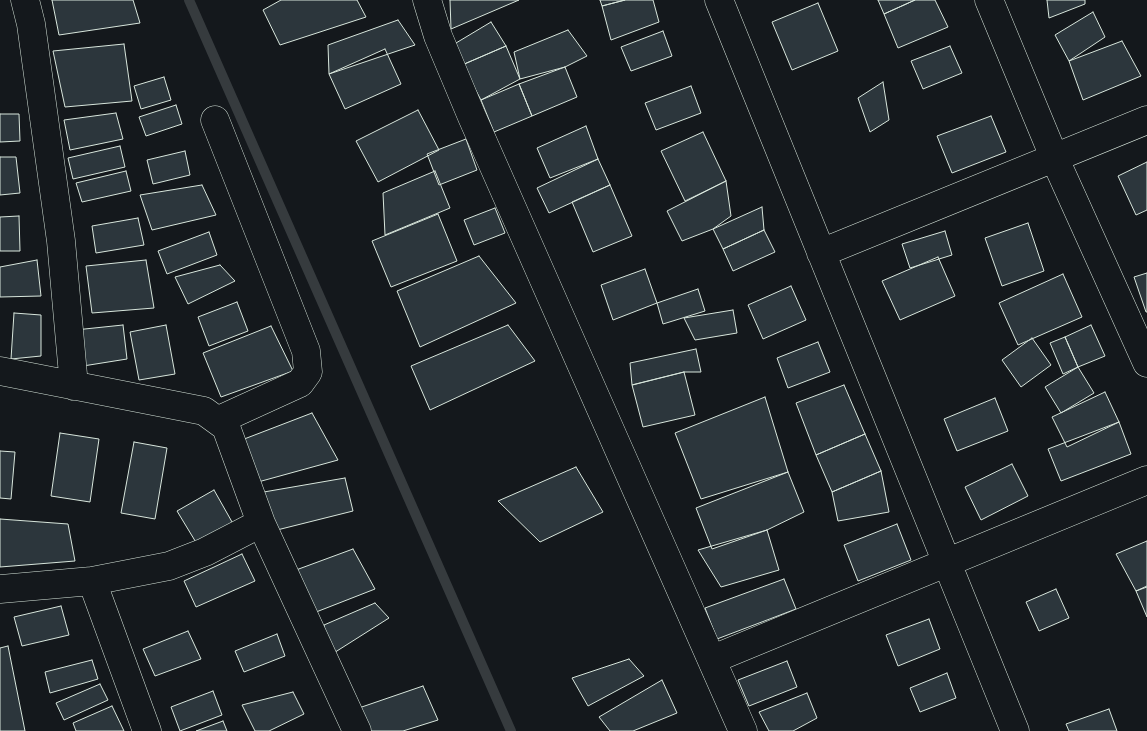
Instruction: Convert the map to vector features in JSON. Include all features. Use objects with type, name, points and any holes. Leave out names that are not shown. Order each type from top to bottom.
[{"type":"street","points":[[24,0],[30,24],[61,241],[74,386]]},
{"type":"street","points":[[427,0],[438,36],[472,118],[743,731]]},
{"type":"street","points":[[719,0],[1015,731]]},
{"type":"street","points":[[989,0],[1054,157],[1147,364]]},
{"type":"street","points":[[215,120],[306,351],[308,372],[300,383],[219,420]]},
{"type":"street","points":[[821,254],[1147,120]]},
{"type":"street","points":[[0,371],[204,411],[219,420],[226,427],[261,523],[357,731]]},
{"type":"street","points":[[712,659],[947,564],[1147,480]]},
{"type":"street","points":[[0,589],[92,581],[169,566],[205,552],[261,523]]},
{"type":"street","points":[[92,581],[147,731]]},
{"type":"building","points":[[52,0],[133,0],[140,23],[59,35]]},
{"type":"building","points":[[281,0],[357,0],[366,17],[280,45],[263,10]]},
{"type":"building","points":[[450,0],[519,0],[451,29]]},
{"type":"building","points":[[600,0],[625,0],[602,6]]},
{"type":"building","points":[[625,0],[653,0],[659,22],[611,40],[602,6]]},
{"type":"building","points":[[878,0],[915,0],[884,14]]},
{"type":"building","points":[[915,0],[935,0],[948,27],[898,48],[884,14]]},
{"type":"building","points":[[1047,0],[1085,0],[1085,4],[1049,18]]},
{"type":"building","points":[[818,3],[838,51],[792,70],[772,22]]},
{"type":"building","points":[[1093,12],[1105,37],[1069,61],[1055,35]]},
{"type":"building","points":[[398,20],[415,45],[329,74],[328,45]]},
{"type":"building","points":[[491,22],[506,46],[462,65],[456,43]]},
{"type":"building","points":[[568,30],[587,56],[565,67],[520,79],[514,52]]},
{"type":"building","points":[[663,31],[672,56],[631,71],[621,47]]},
{"type":"building","points":[[1122,41],[1141,76],[1083,100],[1069,61]]},
{"type":"building","points":[[124,44],[132,101],[65,107],[53,51]]},
{"type":"building","points":[[506,46],[520,79],[481,100],[462,65]]},
{"type":"building","points":[[950,46],[962,73],[923,89],[911,61]]},
{"type":"building","points":[[385,49],[401,84],[345,109],[329,74]]},
{"type":"building","points":[[565,67],[577,97],[532,116],[519,84]]},
{"type":"building","points":[[164,77],[171,100],[141,109],[134,86]]},
{"type":"building","points":[[883,82],[889,120],[870,132],[858,98]]},
{"type":"building","points":[[519,84],[532,116],[494,132],[481,100]]},
{"type":"building","points":[[691,86],[701,113],[656,130],[645,103]]},
{"type":"building","points":[[176,105],[182,124],[146,136],[139,117]]},
{"type":"building","points":[[418,110],[439,150],[378,182],[356,141]]},
{"type":"building","points":[[116,113],[123,139],[70,150],[64,120]]},
{"type":"building","points":[[0,114],[19,114],[20,141],[0,142]]},
{"type":"building","points":[[991,116],[1006,152],[952,173],[937,136]]},
{"type":"building","points":[[586,126],[598,159],[550,178],[537,148]]},
{"type":"building","points":[[703,132],[726,181],[685,201],[661,151]]},
{"type":"building","points":[[466,139],[477,170],[439,185],[427,154]]},
{"type":"building","points":[[120,146],[125,167],[73,179],[68,158]]},
{"type":"building","points":[[185,151],[190,175],[153,184],[147,160]]},
{"type":"building","points":[[0,157],[16,157],[20,193],[0,195]]},
{"type":"building","points":[[598,159],[610,185],[549,213],[537,188]]},
{"type":"building","points":[[1147,162],[1147,210],[1136,215],[1118,176]]},
{"type":"building","points":[[126,171],[131,191],[82,202],[76,183]]},
{"type":"building","points":[[435,171],[450,208],[385,235],[383,193]]},
{"type":"building","points":[[726,181],[731,216],[713,229],[682,241],[667,211]]},
{"type":"building","points":[[202,185],[216,215],[152,230],[140,195]]},
{"type":"building","points":[[610,185],[632,236],[593,252],[572,202]]},
{"type":"building","points":[[762,207],[764,230],[723,249],[713,229]]},
{"type":"building","points":[[495,208],[505,233],[474,245],[464,220]]},
{"type":"building","points":[[438,214],[457,261],[391,287],[372,241]]},
{"type":"building","points":[[19,216],[20,251],[0,251],[0,217]]},
{"type":"building","points":[[138,218],[144,245],[96,253],[92,226]]},
{"type":"building","points":[[1028,223],[1044,271],[1002,286],[985,238]]},
{"type":"building","points":[[764,230],[775,252],[733,271],[723,249]]},
{"type":"building","points":[[945,231],[952,255],[910,268],[902,244]]},
{"type":"building","points":[[209,232],[217,255],[167,274],[158,251]]},
{"type":"building","points":[[479,256],[516,303],[420,347],[397,291]]},
{"type":"building","points":[[938,257],[955,296],[900,320],[882,281]]},
{"type":"building","points":[[37,260],[41,296],[0,297],[0,267]]},
{"type":"building","points":[[146,260],[154,308],[92,313],[86,266]]},
{"type":"building","points":[[220,265],[235,281],[188,304],[175,277]]},
{"type":"building","points":[[645,269],[657,303],[613,320],[601,285]]},
{"type":"building","points":[[1147,273],[1147,312],[1146,312],[1134,277]]},
{"type":"building","points":[[1063,274],[1082,317],[1018,345],[999,303]]},
{"type":"building","points":[[791,286],[806,320],[763,339],[748,305]]},
{"type":"building","points":[[698,289],[705,311],[663,324],[657,303]]},
{"type":"building","points":[[237,302],[248,331],[209,346],[198,317]]},
{"type":"building","points":[[733,310],[737,333],[695,340],[684,318]]},
{"type":"building","points":[[14,313],[41,315],[41,356],[11,359]]},
{"type":"building","points":[[123,325],[127,359],[83,366],[75,330]]},
{"type":"building","points":[[166,325],[175,374],[139,380],[130,332]]},
{"type":"building","points":[[508,325],[535,361],[430,410],[411,366]]},
{"type":"building","points":[[1091,325],[1105,356],[1078,367],[1065,337]]},
{"type":"building","points":[[271,326],[293,371],[221,397],[203,353]]},
{"type":"building","points":[[1065,337],[1078,367],[1063,374],[1050,343]]},
{"type":"building","points":[[1032,338],[1051,365],[1021,387],[1002,360]]},
{"type":"building","points":[[818,342],[830,372],[788,388],[777,358]]},
{"type":"building","points":[[696,349],[701,372],[684,372],[632,385],[630,363]]},
{"type":"building","points":[[1078,367],[1094,393],[1061,413],[1045,387]]},
{"type":"building","points":[[684,372],[695,415],[643,427],[632,385]]},
{"type":"building","points":[[844,385],[865,434],[816,455],[796,403]]},
{"type":"building","points":[[1105,392],[1119,422],[1067,447],[1052,417]]},
{"type":"building","points":[[765,397],[788,472],[701,499],[675,433]]},
{"type":"building","points":[[995,398],[1008,431],[957,451],[944,419]]},
{"type":"building","points":[[312,413],[338,460],[258,482],[239,441]]},
{"type":"building","points":[[1119,422],[1131,454],[1061,481],[1048,449]]},
{"type":"building","points":[[60,433],[99,439],[90,502],[51,496]]},
{"type":"building","points":[[865,434],[881,471],[832,492],[816,455]]},
{"type":"building","points":[[134,442],[167,448],[155,519],[121,513]]},
{"type":"building","points":[[0,451],[15,452],[11,499],[0,498]]},
{"type":"building","points":[[1012,464],[1028,496],[981,520],[965,487]]},
{"type":"building","points":[[576,467],[603,512],[540,542],[498,501]]},
{"type":"building","points":[[881,471],[889,512],[838,521],[832,492]]},
{"type":"building","points":[[788,472],[804,512],[767,530],[712,549],[696,508]]},
{"type":"building","points":[[345,478],[353,511],[273,531],[258,493]]},
{"type":"building","points":[[214,490],[236,529],[200,549],[177,511]]},
{"type":"building","points":[[0,519],[68,524],[75,561],[0,567]]},
{"type":"building","points":[[897,524],[911,560],[858,581],[844,545]]},
{"type":"building","points":[[767,530],[779,570],[721,587],[698,550]]},
{"type":"building","points":[[1147,541],[1147,586],[1136,591],[1116,554]]},
{"type":"building","points":[[353,549],[375,589],[311,614],[296,570]]},
{"type":"building","points":[[242,554],[255,581],[196,607],[184,581]]},
{"type":"building","points":[[784,579],[796,609],[717,639],[705,608]]},
{"type":"building","points":[[1147,587],[1147,617],[1136,591]]},
{"type":"building","points":[[1056,589],[1069,618],[1039,631],[1026,602]]},
{"type":"building","points":[[375,603],[389,618],[329,656],[324,625]]},
{"type":"building","points":[[61,606],[69,635],[22,646],[14,617]]},
{"type":"building","points":[[929,619],[940,649],[898,666],[886,635]]},
{"type":"building","points":[[188,631],[201,659],[155,676],[143,649]]},
{"type":"building","points":[[277,634],[285,656],[244,672],[235,651]]},
{"type":"building","points":[[8,646],[25,731],[0,731],[0,648]]},
{"type":"building","points":[[629,659],[644,676],[588,706],[572,678]]},
{"type":"building","points":[[92,660],[98,679],[50,693],[45,672]]},
{"type":"building","points":[[787,661],[797,687],[749,706],[738,680]]},
{"type":"building","points":[[947,673],[956,698],[920,712],[910,688]]},
{"type":"building","points":[[662,680],[677,713],[633,731],[610,731],[599,717]]},
{"type":"building","points":[[100,684],[108,700],[64,720],[56,703]]},
{"type":"building","points":[[423,686],[438,720],[403,731],[366,731],[353,710]]},
{"type":"building","points":[[213,691],[222,715],[180,731],[171,707]]},
{"type":"building","points":[[293,692],[304,714],[269,731],[255,731],[242,705]]},
{"type":"building","points":[[807,693],[817,718],[793,731],[769,731],[759,712]]},
{"type":"building","points":[[112,706],[124,731],[76,731],[73,723]]},
{"type":"building","points":[[1109,709],[1117,731],[1069,731],[1066,724]]},
{"type":"building","points":[[223,721],[227,731],[196,731]]},
{"type":"waterway","points":[[189,0],[511,731]]}]
